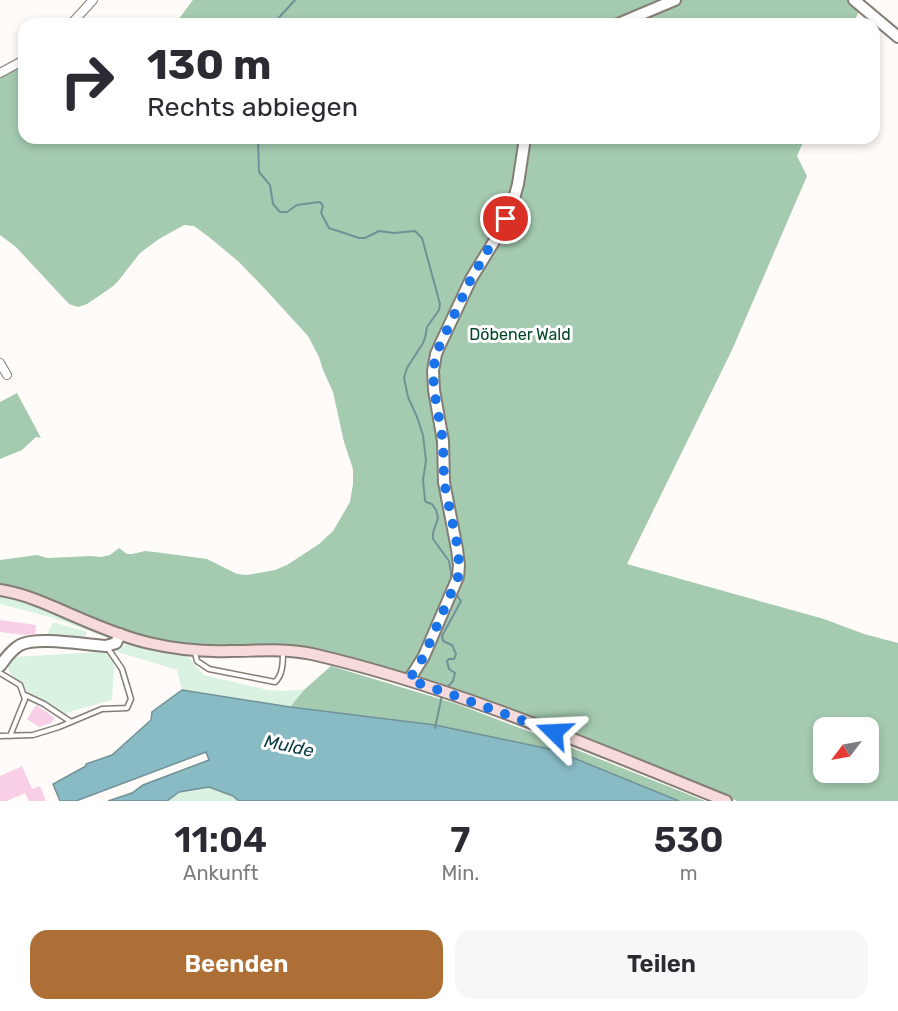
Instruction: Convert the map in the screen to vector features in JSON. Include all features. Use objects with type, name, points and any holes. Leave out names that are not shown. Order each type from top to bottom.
[{"type":"main road","points":[[0,590],[38,600],[120,634],[149,643],[230,651],[283,650],[310,654],[409,680],[534,724],[726,801]]},
{"type":"street","points":[[76,18],[93,0]]},
{"type":"street","points":[[632,18],[675,0]]},
{"type":"street","points":[[857,3],[875,18]]},
{"type":"street","points":[[880,22],[898,37]]},
{"type":"street","points":[[0,73],[18,63]]},
{"type":"street","points":[[409,680],[424,656],[453,591],[459,565],[458,549],[444,482],[443,441],[433,379],[435,361],[440,345],[476,269],[501,230],[512,206],[524,144]]},
{"type":"street","points":[[0,363],[7,375]]},
{"type":"street","points":[[0,666],[10,653],[21,645],[37,641],[106,646],[116,643],[120,634]]},
{"type":"lane","points":[[0,736],[33,735],[102,709],[127,708],[131,699],[122,669],[106,646]]},
{"type":"lane","points":[[194,649],[197,661],[209,669],[275,682],[280,678],[283,650]]},
{"type":"lane","points":[[0,672],[20,686],[25,699],[10,736]]},
{"type":"lane","points":[[23,693],[71,722]]},
{"type":"green space","points":[[193,0],[848,0],[860,9],[856,18],[180,18]]},
{"type":"green space","name":"Döbener Wald","points":[[18,65],[18,144],[802,144],[797,156],[807,176],[732,350],[627,564],[824,619],[864,634],[898,643],[898,801],[737,801],[535,720],[327,654],[173,643],[135,635],[0,586],[0,560],[37,555],[47,558],[101,557],[110,555],[119,548],[127,554],[145,551],[207,559],[237,574],[247,575],[275,570],[287,565],[319,544],[333,531],[350,502],[353,484],[353,469],[344,442],[333,392],[308,336],[239,262],[194,226],[184,225],[159,239],[140,253],[112,287],[87,304],[78,307],[69,304],[16,247],[0,235],[0,75]]},
{"type":"green space","points":[[17,393],[41,438],[36,437],[22,450],[0,459],[0,402]]},
{"type":"green space","points":[[0,595],[34,604],[114,636],[113,640],[54,618],[0,604]]},
{"type":"green space","points":[[53,622],[87,632],[84,642],[46,637]]},
{"type":"green space","points":[[130,642],[184,652],[204,675],[268,690],[305,689],[290,707],[182,690],[177,670],[115,651],[112,700],[69,712],[64,716],[17,682],[7,666],[14,657],[114,651]]},
{"type":"green space","points":[[331,666],[457,704],[705,801],[679,801],[554,750],[435,725],[290,707],[305,689]]},
{"type":"green space","points":[[209,787],[233,796],[239,801],[167,801],[179,792]]},
{"type":"water","name":"Mulde","points":[[182,690],[290,707],[435,725],[554,750],[679,801],[239,801],[233,796],[209,787],[179,792],[167,801],[108,801],[209,760],[206,752],[76,801],[60,801],[53,784],[86,764],[112,755],[151,720],[152,712]]},
{"type":"building","points":[[0,620],[36,625],[35,634],[0,632]]},
{"type":"building","points":[[36,705],[55,718],[51,723],[39,727],[27,719]]},
{"type":"building","points":[[22,766],[32,789],[40,786],[46,801],[29,801],[25,793],[7,801],[0,801],[0,776]]},
{"type":"waterway","points":[[279,18],[295,0]]},
{"type":"waterway","points":[[258,144],[259,172],[270,185],[273,204],[280,212],[287,212],[297,205],[319,202],[323,206],[321,213],[329,228],[359,238],[365,238],[379,231],[394,233],[415,231],[422,238],[440,304],[404,378],[408,397],[423,435],[426,461],[423,480],[425,500],[432,504],[438,518],[433,539],[449,561],[451,584]]},
{"type":"waterway","points":[[447,688],[453,681],[455,673],[449,669],[447,661],[454,659],[456,654],[452,645],[443,641],[442,636],[461,601],[456,594]]},
{"type":"waterway","points":[[435,728],[442,695]]},
{"type":"route","points":[[506,219],[476,269],[436,354],[433,379],[443,441],[444,482],[458,549],[459,565],[452,595],[424,656],[409,680],[554,732]]}]
